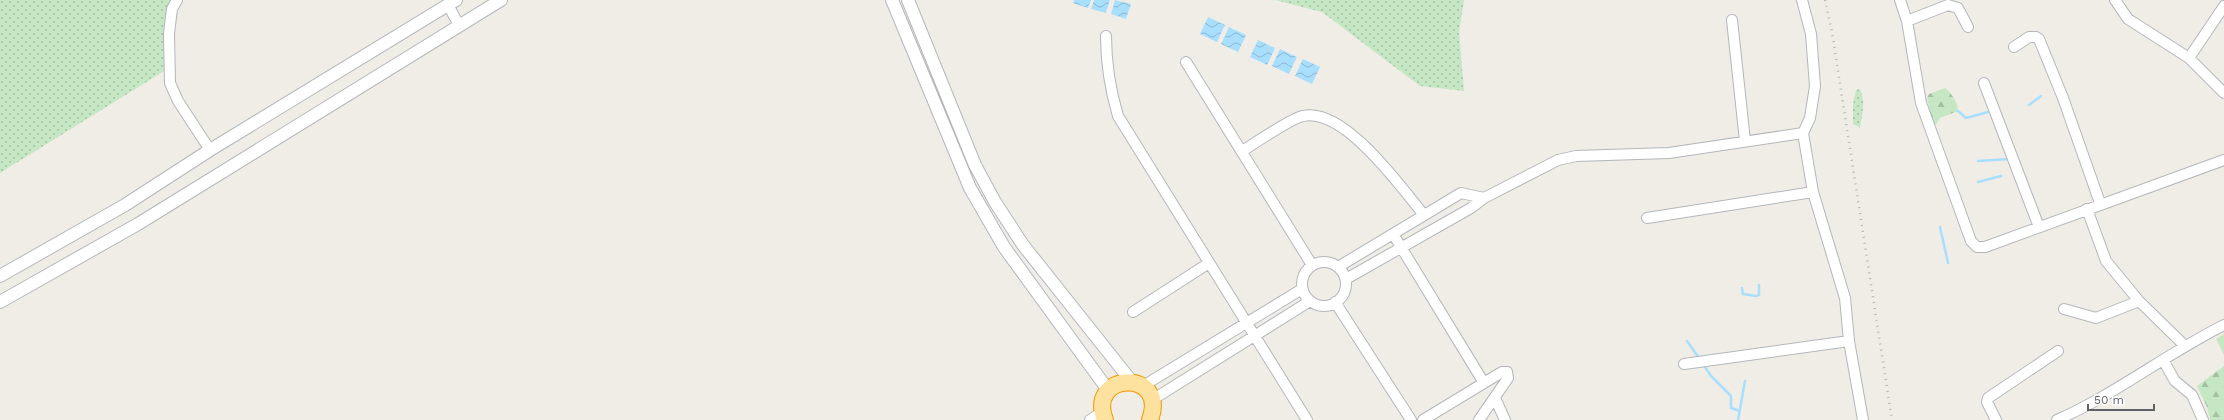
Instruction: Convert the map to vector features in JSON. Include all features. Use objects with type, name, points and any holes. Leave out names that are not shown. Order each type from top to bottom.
[{"type":"highway","points":[[1099,417],[1103,400],[1108,390],[1115,385],[1137,384],[1152,400],[1153,411],[1150,420]]},
{"type":"street","points":[[178,0],[172,9],[169,33],[170,83],[178,101],[210,150]]},
{"type":"street","points":[[0,302],[138,224],[500,0]]},
{"type":"street","points":[[892,0],[956,154],[977,200],[1004,247],[1108,390]]},
{"type":"street","points":[[908,0],[975,165],[995,202],[1023,245],[1137,384],[1302,289]]},
{"type":"street","points":[[1802,0],[1811,34],[1815,86],[1810,118],[1803,133],[1813,192],[1845,298],[1850,341],[1863,420]]},
{"type":"street","points":[[1900,0],[1906,21],[1921,103],[1971,241],[1977,247],[1985,247],[2100,203],[2224,160]]},
{"type":"street","points":[[2115,0],[2128,19],[2189,58],[2224,93]]},
{"type":"street","points":[[0,276],[125,205],[210,150],[452,2],[459,25]]},
{"type":"street","points":[[1906,21],[1948,5],[1958,8],[1968,27]]},
{"type":"street","points":[[2189,58],[2224,6]]},
{"type":"street","points":[[1732,20],[1745,141]]},
{"type":"street","points":[[1106,36],[1106,60],[1110,87],[1118,116],[1209,263],[1256,335],[1306,420]]},
{"type":"street","points":[[2014,47],[2029,37],[2036,37],[2039,40],[2063,98],[2100,203]]},
{"type":"street","points":[[1186,62],[1312,265]]},
{"type":"street","points":[[1984,84],[2039,227]]},
{"type":"street","points":[[1242,151],[1301,116],[1316,114],[1349,131],[1363,144],[1424,215]]},
{"type":"street","points":[[1346,279],[1401,246],[1471,208],[1484,198],[1558,160],[1576,156],[1669,154],[1803,133]]},
{"type":"street","points":[[1647,218],[1813,192]]},
{"type":"street","points":[[1338,267],[1461,193],[1484,198]]},
{"type":"street","points":[[2087,209],[2103,257],[2139,301],[2184,346]]},
{"type":"street","points":[[1393,234],[1484,383]]},
{"type":"street","points":[[1326,262],[1338,267],[1346,279],[1344,292],[1335,302],[1322,306],[1310,301],[1302,289],[1303,275],[1312,265],[1326,262]]},
{"type":"street","points":[[1133,312],[1209,263]]},
{"type":"street","points":[[1152,400],[1310,301]]},
{"type":"street","points":[[2064,309],[2096,318],[2139,301]]},
{"type":"street","points":[[1335,302],[1410,420]]},
{"type":"street","points":[[2057,420],[2100,399],[2184,346],[2224,325]]},
{"type":"street","points":[[1684,364],[1850,341]]},
{"type":"street","points":[[1996,420],[1987,402],[1988,398],[2058,351]]},
{"type":"street","points":[[2163,360],[2176,381],[2192,395],[2203,420]]},
{"type":"street","points":[[1423,420],[1502,372],[1507,372],[1508,378],[1479,420]]},
{"type":"street","points":[[1495,398],[1505,420]]},
{"type":"green space","points":[[0,0],[171,0],[169,68],[0,173]]},
{"type":"green space","points":[[1275,0],[1464,0],[1459,32],[1464,91],[1420,86],[1322,12]]},
{"type":"green space","points":[[1945,88],[1954,98],[1958,111],[1940,118],[1936,124],[1933,124],[1927,98],[1929,94]]},
{"type":"green space","points":[[1860,89],[1863,104],[1860,128],[1853,124],[1853,104],[1856,90]]},
{"type":"green space","points":[[2224,334],[2224,355],[2216,339]]},
{"type":"green space","points":[[2224,366],[2224,420],[2210,420],[2207,407],[2197,386]]},
{"type":"water","points":[[1074,0],[1091,0],[1088,8],[1073,3]]},
{"type":"water","points":[[1094,0],[1110,0],[1106,13],[1091,9]]},
{"type":"water","points":[[1115,0],[1131,4],[1126,19],[1111,14]]},
{"type":"water","points":[[1208,17],[1225,25],[1217,42],[1200,34]]},
{"type":"water","points":[[1229,27],[1246,35],[1238,52],[1221,44]]},
{"type":"water","points":[[1258,40],[1275,48],[1267,65],[1250,57]]},
{"type":"water","points":[[1280,49],[1297,57],[1289,74],[1272,66]]},
{"type":"water","points":[[1303,59],[1320,67],[1312,84],[1295,76]]},
{"type":"waterway","points":[[2029,105],[2041,96]]},
{"type":"waterway","points":[[1958,111],[1966,118],[1992,111]]},
{"type":"waterway","points":[[1978,161],[2010,159]]},
{"type":"waterway","points":[[1978,182],[2001,176]]},
{"type":"waterway","points":[[1940,227],[1948,263]]},
{"type":"waterway","points":[[1742,288],[1743,294],[1756,296],[1759,295],[1759,285]]},
{"type":"waterway","points":[[1687,341],[1699,358]]},
{"type":"waterway","points":[[1703,364],[1711,376],[1731,396],[1731,408],[1740,411]]},
{"type":"waterway","points":[[1738,420],[1745,381]]},
{"type":"railway","points":[[1825,0],[1832,32],[1892,420]]}]
